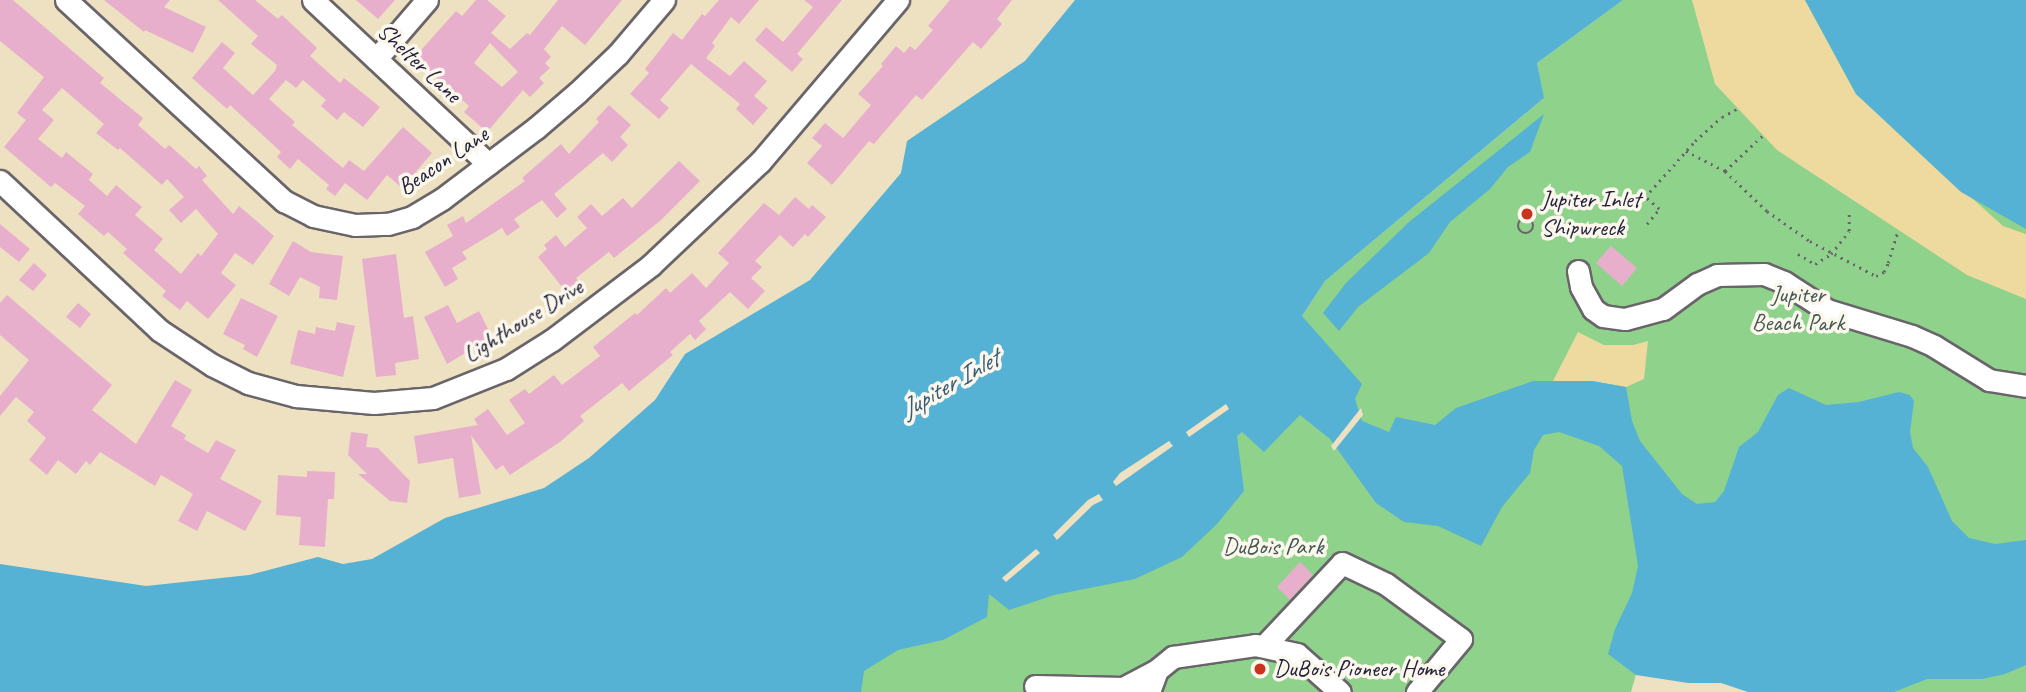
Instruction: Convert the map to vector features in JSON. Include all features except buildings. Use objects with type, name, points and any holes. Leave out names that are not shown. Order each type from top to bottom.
[{"type":"street","name":"Beacon Lane","points":[[66,0],[284,201],[313,216],[355,225],[388,224],[423,211],[488,164],[578,93],[618,54],[664,0]]},
{"type":"street","name":"Shelter Lane","points":[[313,0],[488,164]]},
{"type":"street","points":[[376,60],[426,0]]},
{"type":"street","name":"Lighthouse Drive","points":[[0,181],[159,330],[212,365],[248,383],[296,396],[374,402],[433,398],[506,369],[552,340],[651,265],[760,162],[898,0]]},
{"type":"street","points":[[1578,271],[1581,287],[1593,309],[1603,316],[1625,319],[1663,309],[1697,284],[1717,275],[1764,274],[1784,282],[1818,305],[1847,319],[1912,336],[1934,346],[1989,380],[2026,386]]},
{"type":"street","points":[[1265,645],[1342,563],[1386,584],[1461,639],[1417,692]]},
{"type":"street","points":[[1035,686],[1123,688],[1157,670],[1173,657],[1265,645],[1297,654],[1340,692]]},
{"type":"street","points":[[1149,692],[1157,670]]},
{"type":"path","points":[[1647,224],[1659,209],[1645,197],[1686,151],[1722,117],[1738,108]]},
{"type":"path","points":[[1726,170],[1763,135]]},
{"type":"path","points":[[1686,151],[1726,170],[1767,211],[1831,254],[1876,276],[1884,272],[1888,264],[1898,230]]},
{"type":"path","points":[[1798,254],[1815,264],[1831,254],[1849,230],[1849,211]]},
{"type":"path","points":[[1529,219],[1534,224],[1533,230],[1522,233],[1518,229],[1520,221],[1529,219]]},
{"type":"green space","name":"Jupiter Beach Park","points":[[1623,0],[1826,0],[2026,164],[2026,692],[1846,692],[1638,667],[1631,692],[810,692],[988,593],[1302,316],[1325,281],[1543,99],[1537,63]]},
{"type":"sand","points":[[1692,0],[1805,0],[1856,94],[2003,226],[2026,234],[2026,299],[1967,275],[1777,150],[1715,84]]},
{"type":"sand","points":[[1578,332],[1604,345],[1633,345],[1648,341],[1644,379],[1626,387],[1592,381],[1553,381]]},
{"type":"water","name":"Jupiter Inlet","points":[[1075,0],[1623,0],[1537,63],[1544,98],[1325,281],[1302,316],[1362,384],[1355,399],[1362,421],[1389,432],[1396,417],[1435,425],[1456,408],[1533,381],[1592,381],[1626,387],[1632,421],[1640,441],[1682,494],[1697,504],[1715,502],[1724,491],[1739,447],[1758,432],[1778,395],[1789,388],[1826,405],[1859,402],[1899,392],[1910,395],[1914,401],[1910,432],[1913,448],[1928,467],[1952,521],[1969,538],[1995,544],[2026,540],[2026,665],[2005,674],[1982,679],[1927,679],[1894,692],[1748,692],[1721,683],[1688,683],[1636,675],[1608,654],[1615,629],[1632,593],[1638,566],[1622,466],[1599,446],[1559,432],[1543,435],[1534,450],[1530,473],[1502,507],[1481,546],[1438,526],[1404,522],[1376,503],[1330,439],[1300,415],[1264,452],[1242,432],[1237,436],[1244,491],[1217,524],[1182,557],[1135,579],[1054,595],[1009,610],[989,594],[987,617],[943,640],[898,650],[864,671],[861,692],[0,692],[0,564],[146,586],[249,575],[318,557],[343,564],[372,559],[445,518],[544,488],[589,458],[655,400],[685,354],[810,280],[901,173],[907,141],[1025,61]]},
{"type":"water","points":[[1805,0],[2026,0],[2026,229],[1961,192],[1856,94]]},
{"type":"water","points":[[1544,114],[1530,152],[1508,167],[1490,189],[1450,222],[1429,253],[1358,307],[1339,331],[1323,313],[1346,283],[1409,222]]},
{"type":"pier","points":[[1226,404],[1229,409],[1189,437],[1186,432]]},
{"type":"pier","points":[[1361,408],[1363,415],[1334,451],[1331,446]]},
{"type":"pier","points":[[1169,441],[1173,446],[1116,486],[1113,482],[1120,473]]},
{"type":"pier","points":[[1099,494],[1103,500],[1093,505],[1057,540],[1053,535],[1088,500]]},
{"type":"pier","points":[[1036,549],[1040,553],[1006,582],[1002,578]]},
{"type":"place","name":"Jupiter Inlet Shipwreck","points":[[1527,214]]},
{"type":"place","name":"DuBois Pioneer Home","points":[[1260,669]]},
{"type":"park label","name":"DuBois Park","points":[[1273,547]]}]
